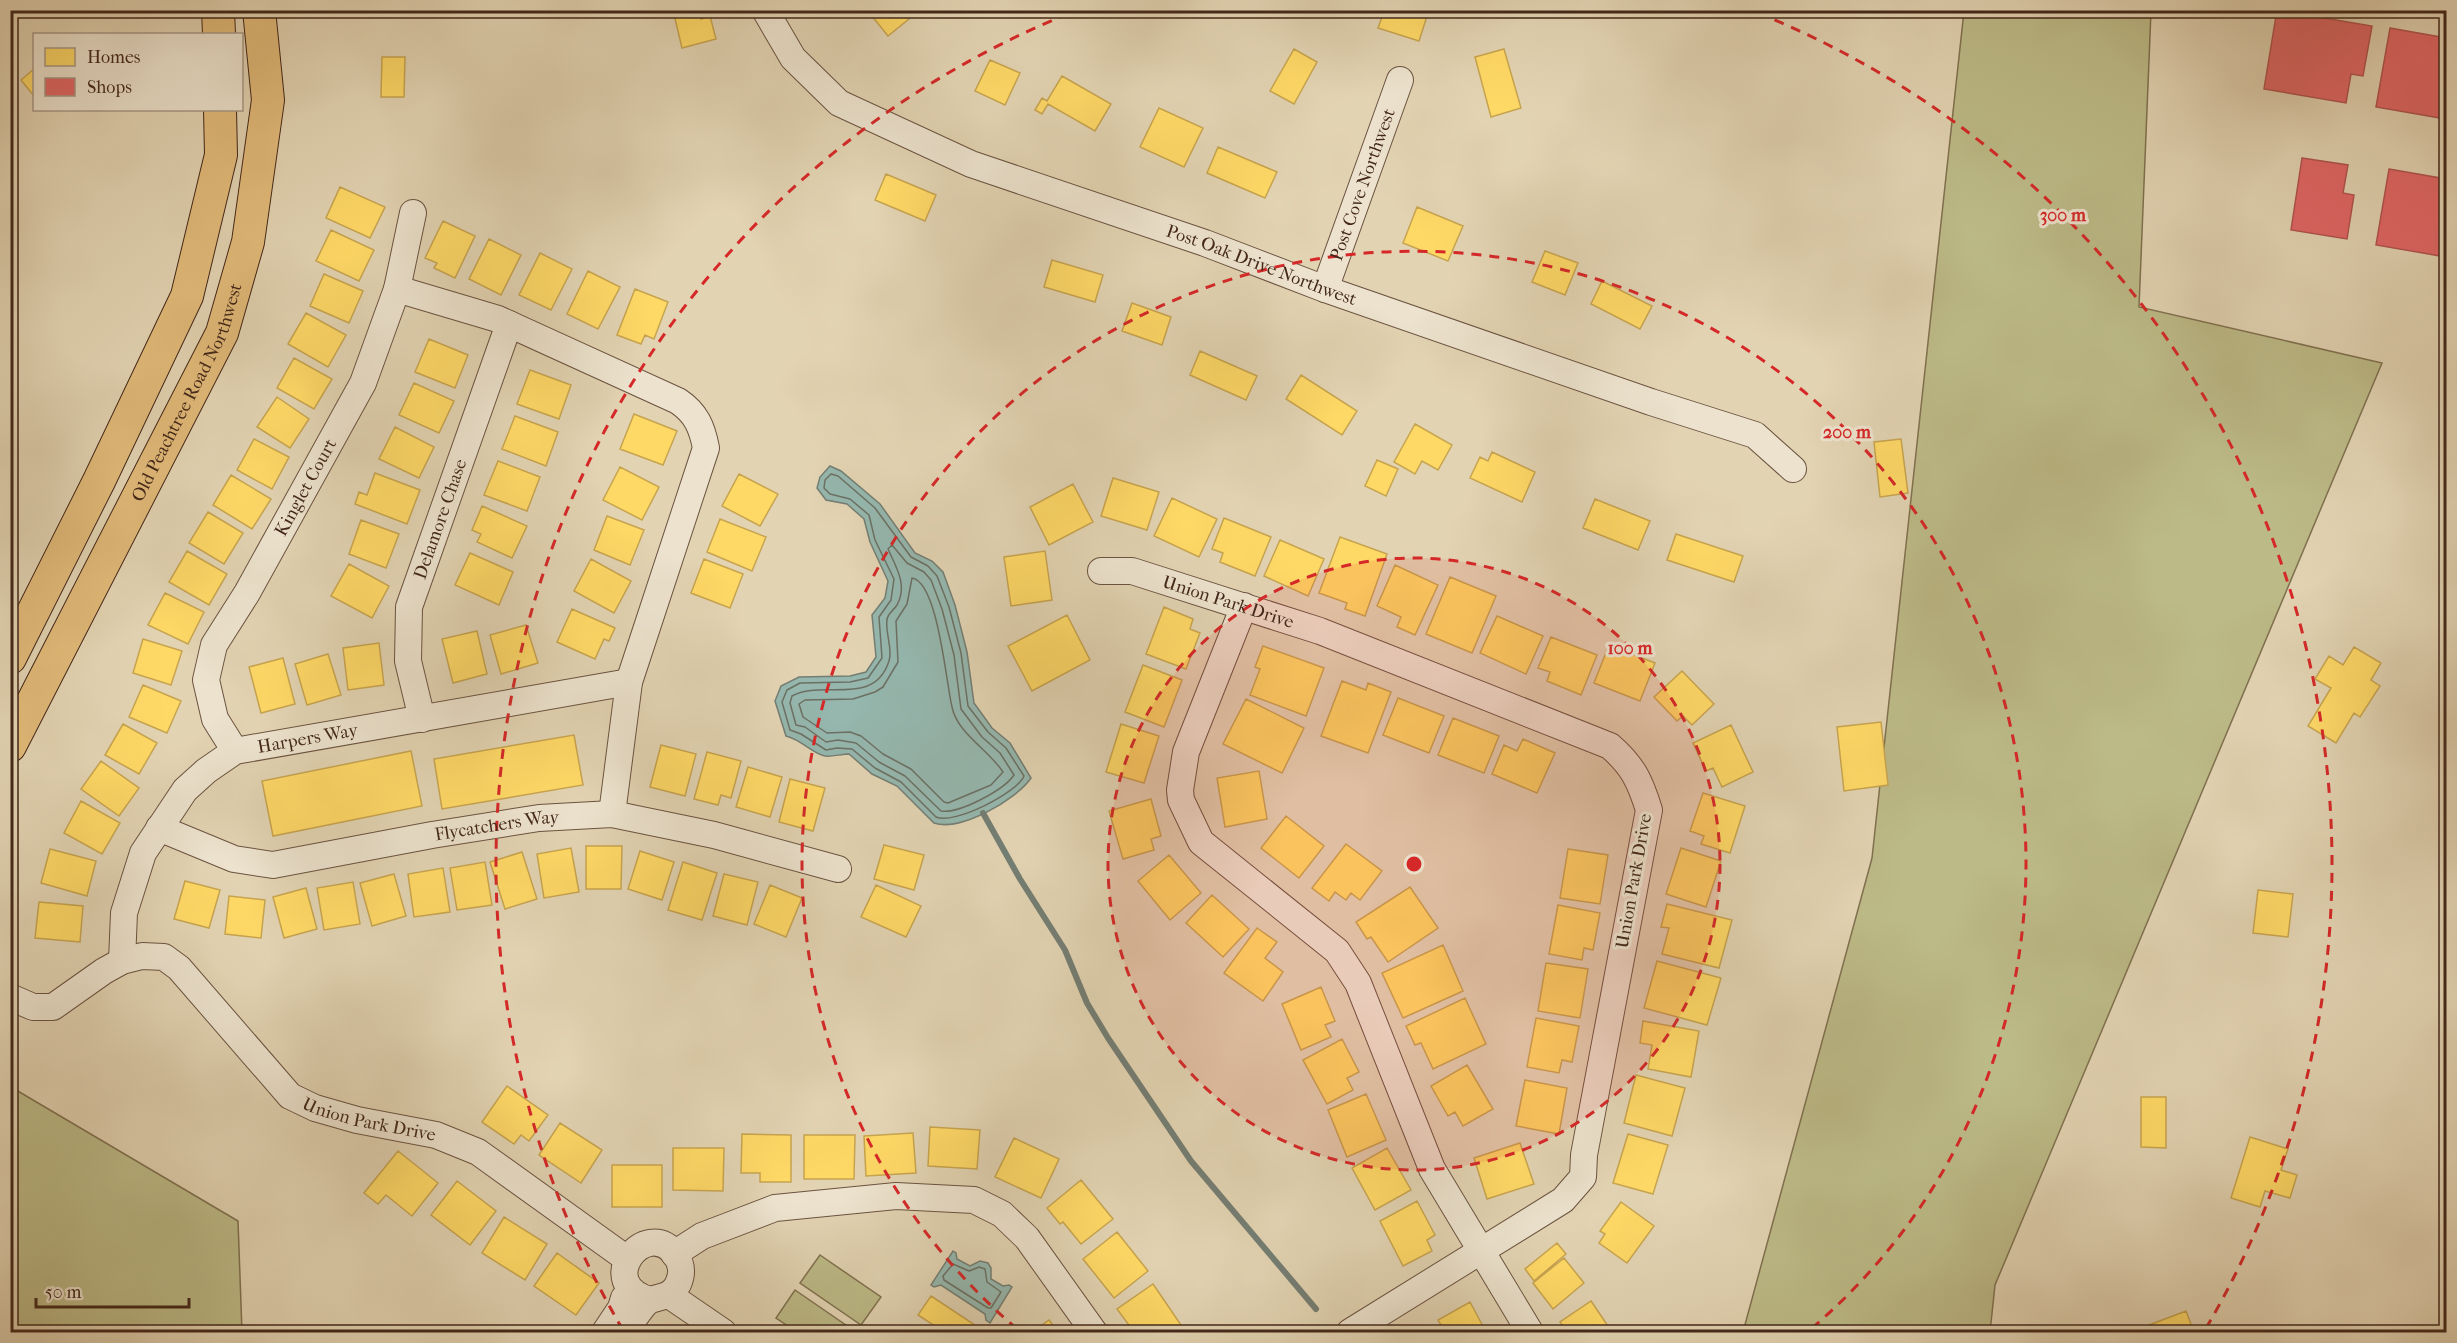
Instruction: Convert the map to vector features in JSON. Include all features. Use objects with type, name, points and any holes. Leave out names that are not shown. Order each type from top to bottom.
[{"type":"main road","points":[[218,10],[219,33]]},
{"type":"main road","name":"Old Peachtree Road Northwest","points":[[10,746],[222,333],[248,242],[268,100],[259,10]]},
{"type":"main road","points":[[10,658],[99,481],[187,296],[220,155],[220,111]]},
{"type":"street","name":"Post Oak Drive Northwest","points":[[765,10],[793,58],[839,103],[971,164],[1205,243],[1325,289],[1651,402],[1755,435],[1793,469]]},
{"type":"street","name":"Post Cove Northwest","points":[[1325,289],[1400,80]]},
{"type":"street","name":"Kinglet Court","points":[[235,751],[215,719],[206,681],[214,645],[248,592],[363,383],[397,289],[413,213]]},
{"type":"street","points":[[397,289],[498,319],[678,401],[688,408],[703,428],[706,447],[628,682],[612,814]]},
{"type":"street","name":"Delamore Chase","points":[[422,719],[408,661],[409,607],[509,324]]},
{"type":"street","name":"Union Park Drive","points":[[1101,571],[1132,571],[1320,631],[1610,746],[1623,757],[1641,782],[1649,810],[1584,1155],[1583,1177],[1563,1200],[1350,1332]]},
{"type":"street","points":[[1244,606],[1186,752],[1180,790],[1181,800],[1201,843],[1337,951],[1353,975],[1432,1169],[1530,1332]]},
{"type":"street","name":"Harpers Way","points":[[122,961],[124,913],[143,853],[185,790],[206,771],[235,751],[628,682]]},
{"type":"street","name":"Flycatchers Way","points":[[159,828],[234,859],[273,865],[432,835],[539,818],[612,814],[714,835],[838,870]]},
{"type":"street","name":"Union Park Drive","points":[[10,997],[33,1007],[53,1007],[122,961],[142,956],[164,957],[179,968],[290,1096],[315,1108],[357,1120],[436,1135],[478,1152],[627,1259]]},
{"type":"street","points":[[674,1254],[702,1236],[775,1208],[896,1196],[974,1200],[1002,1214],[1027,1238],[1094,1332]]},
{"type":"street","points":[[605,1332],[621,1308],[649,1294],[676,1287],[682,1271],[679,1260],[670,1249],[658,1243],[648,1243],[636,1248],[627,1259],[625,1277],[649,1294],[723,1332]]},
{"type":"street","points":[[625,1332],[649,1294]]},
{"type":"shaded area","points":[[1964,11],[2151,11],[2139,307],[2382,363],[1995,1285],[1990,1332],[1743,1332],[1872,858]]},
{"type":"shaded area","points":[[11,1087],[238,1221],[242,1332],[11,1332]]},
{"type":"shaded area","points":[[820,1255],[881,1297],[861,1325],[800,1283]]},
{"type":"shaded area","points":[[795,1290],[856,1332],[797,1332],[776,1318]]},
{"type":"water","points":[[830,466],[841,471],[880,504],[915,553],[932,561],[943,572],[955,605],[967,652],[974,703],[992,728],[1010,743],[1031,778],[1013,796],[972,819],[945,825],[934,823],[897,786],[872,774],[849,754],[821,755],[786,736],[775,701],[781,686],[799,677],[850,676],[866,672],[876,657],[872,615],[885,598],[888,581],[870,542],[864,519],[847,504],[826,500],[817,488],[820,477]]},
{"type":"water","points":[[953,1251],[957,1259],[970,1266],[980,1261],[988,1263],[991,1268],[991,1279],[1003,1286],[1012,1287],[990,1323],[986,1320],[985,1314],[941,1285],[934,1287],[931,1285]]},
{"type":"building: Homes","points":[[673,10],[699,10],[701,19],[710,16],[716,39],[682,48]]},
{"type":"building: Homes","points":[[867,10],[902,10],[909,19],[888,36]]},
{"type":"building: Homes","points":[[1368,10],[1429,10],[1419,41],[1378,28],[1382,17],[1367,12]]},
{"type":"building: Homes","points":[[1294,49],[1317,62],[1294,104],[1270,91]]},
{"type":"building: Homes","points":[[1504,49],[1521,108],[1491,117],[1475,57]]},
{"type":"building: Homes","points":[[382,57],[405,57],[404,97],[381,97]]},
{"type":"building: Homes","points":[[990,60],[1020,73],[1005,105],[975,91]]},
{"type":"building: Homes","points":[[33,70],[33,95],[21,80]]},
{"type":"building: Homes","points":[[1062,76],[1111,104],[1095,131],[1048,104],[1042,114],[1035,110],[1042,98],[1047,101]]},
{"type":"building: Homes","points":[[1159,108],[1203,128],[1184,167],[1140,147]]},
{"type":"building: Homes","points":[[1218,147],[1277,172],[1265,198],[1207,173]]},
{"type":"building: Homes","points":[[886,174],[936,195],[925,221],[875,200]]},
{"type":"building: Homes","points":[[340,187],[385,207],[370,238],[326,218]]},
{"type":"building: Homes","points":[[1417,207],[1463,226],[1448,261],[1403,243]]},
{"type":"building: Homes","points":[[443,221],[475,236],[455,278],[434,268],[437,263],[425,258]]},
{"type":"building: Homes","points":[[331,230],[374,250],[359,281],[316,261]]},
{"type":"building: Homes","points":[[489,239],[521,255],[501,295],[469,279]]},
{"type":"building: Homes","points":[[1545,251],[1578,263],[1565,295],[1532,282]]},
{"type":"building: Homes","points":[[540,253],[572,269],[551,310],[519,295]]},
{"type":"building: Homes","points":[[1052,260],[1103,275],[1095,302],[1044,287]]},
{"type":"building: Homes","points":[[588,271],[620,287],[598,329],[567,314]]},
{"type":"building: Homes","points":[[324,274],[363,291],[349,323],[310,306]]},
{"type":"building: Homes","points":[[1602,281],[1652,306],[1640,329],[1591,304]]},
{"type":"building: Homes","points":[[635,289],[668,302],[654,339],[645,335],[641,344],[617,335]]},
{"type":"building: Homes","points":[[1132,303],[1171,317],[1162,345],[1122,331]]},
{"type":"building: Homes","points":[[306,313],[346,335],[328,367],[288,344]]},
{"type":"building: Homes","points":[[429,339],[468,355],[455,388],[415,372]]},
{"type":"building: Homes","points":[[1200,351],[1257,376],[1246,400],[1190,375]]},
{"type":"building: Homes","points":[[294,358],[332,379],[314,409],[277,388]]},
{"type":"building: Homes","points":[[530,370],[571,385],[559,419],[517,404]]},
{"type":"building: Homes","points":[[1301,375],[1357,411],[1342,435],[1286,399]]},
{"type":"building: Homes","points":[[414,383],[454,401],[439,433],[399,415]]},
{"type":"building: Homes","points":[[277,397],[309,419],[290,448],[257,427]]},
{"type":"building: Homes","points":[[634,414],[677,431],[663,465],[620,449]]},
{"type":"building: Homes","points":[[515,416],[558,432],[546,466],[502,449]]},
{"type":"building: Homes","points":[[1415,424],[1452,445],[1438,470],[1422,461],[1415,474],[1394,462]]},
{"type":"building: Homes","points":[[395,427],[434,447],[419,478],[379,459]]},
{"type":"building: Homes","points":[[254,439],[289,457],[272,489],[237,470]]},
{"type":"building: Homes","points":[[1901,439],[1908,493],[1880,497],[1874,442]]},
{"type":"building: Homes","points":[[1492,452],[1535,472],[1522,502],[1470,478],[1480,457],[1488,461]]},
{"type":"building: Homes","points":[[1377,460],[1398,469],[1386,496],[1365,486]]},
{"type":"building: Homes","points":[[498,461],[540,477],[527,511],[484,495]]},
{"type":"building: Homes","points":[[620,467],[659,487],[642,520],[603,500]]},
{"type":"building: Homes","points":[[375,473],[420,490],[407,524],[355,504],[359,492],[367,495]]},
{"type":"building: Homes","points":[[739,474],[778,494],[760,526],[722,506]]},
{"type":"building: Homes","points":[[231,475],[271,499],[252,529],[213,505]]},
{"type":"building: Homes","points":[[1113,478],[1159,492],[1147,530],[1101,516]]},
{"type":"building: Homes","points":[[1073,484],[1093,522],[1049,545],[1030,507]]},
{"type":"building: Homes","points":[[1172,498],[1217,519],[1199,557],[1154,536]]},
{"type":"building: Homes","points":[[1595,499],[1650,521],[1638,550],[1583,528]]},
{"type":"building: Homes","points":[[482,506],[527,526],[512,558],[477,542],[481,534],[472,530]]},
{"type":"building: Homes","points":[[208,512],[243,533],[224,564],[189,543]]},
{"type":"building: Homes","points":[[607,516],[644,530],[630,565],[594,550]]},
{"type":"building: Homes","points":[[1224,518],[1271,537],[1255,576],[1220,562],[1223,553],[1212,549]]},
{"type":"building: Homes","points":[[720,519],[766,537],[752,571],[707,552]]},
{"type":"building: Homes","points":[[361,520],[399,534],[386,568],[349,554]]},
{"type":"building: Homes","points":[[1676,534],[1743,556],[1734,582],[1667,560]]},
{"type":"building: Homes","points":[[1340,537],[1387,554],[1365,616],[1345,609],[1347,603],[1319,593]]},
{"type":"building: Homes","points":[[1280,540],[1324,559],[1308,596],[1264,576]]},
{"type":"building: Homes","points":[[187,551],[227,574],[209,605],[169,582]]},
{"type":"building: Homes","points":[[1045,551],[1052,600],[1011,606],[1004,557]]},
{"type":"building: Homes","points":[[470,553],[513,572],[499,605],[455,585]]},
{"type":"building: Homes","points":[[591,559],[631,581],[614,613],[574,591]]},
{"type":"building: Homes","points":[[704,559],[743,574],[730,608],[691,593]]},
{"type":"building: Homes","points":[[349,564],[389,586],[372,618],[331,596]]},
{"type":"building: Homes","points":[[1395,565],[1438,585],[1415,635],[1397,627],[1401,617],[1377,606]]},
{"type":"building: Homes","points":[[1450,577],[1496,596],[1472,653],[1426,634]]},
{"type":"building: Homes","points":[[165,593],[204,612],[188,644],[148,625]]},
{"type":"building: Homes","points":[[1164,607],[1193,619],[1190,629],[1200,633],[1186,669],[1146,654]]},
{"type":"building: Homes","points":[[572,609],[615,628],[609,641],[604,639],[595,659],[557,642]]},
{"type":"building: Homes","points":[[1067,615],[1090,660],[1032,691],[1008,646]]},
{"type":"building: Homes","points":[[1497,616],[1543,636],[1526,674],[1480,653]]},
{"type":"building: Homes","points":[[526,625],[538,663],[501,674],[490,635]]},
{"type":"building: Homes","points":[[477,631],[487,674],[453,683],[442,639]]},
{"type":"building: Homes","points":[[1551,637],[1597,655],[1581,695],[1547,681],[1550,672],[1538,668]]},
{"type":"building: Homes","points":[[143,639],[182,651],[171,685],[133,673]]},
{"type":"building: Homes","points":[[379,643],[384,685],[348,690],[343,648]]},
{"type":"building: Homes","points":[[1609,645],[1655,663],[1640,701],[1594,683]]},
{"type":"building: Homes","points":[[1263,646],[1324,668],[1306,716],[1250,695],[1260,669],[1255,667]]},
{"type":"building: Homes","points":[[2354,647],[2381,663],[2371,680],[2380,686],[2360,717],[2354,713],[2336,743],[2308,726],[2331,688],[2315,679],[2329,656],[2343,665]]},
{"type":"building: Homes","points":[[328,654],[341,695],[307,705],[295,664]]},
{"type":"building: Homes","points":[[283,658],[295,704],[261,713],[249,667]]},
{"type":"building: Homes","points":[[1143,665],[1182,680],[1164,727],[1125,712]]},
{"type":"building: Homes","points":[[1682,671],[1714,704],[1692,725],[1683,716],[1677,721],[1654,697]]},
{"type":"building: Homes","points":[[1342,681],[1366,690],[1368,683],[1391,692],[1368,753],[1321,736]]},
{"type":"building: Homes","points":[[143,685],[181,701],[167,733],[129,717]]},
{"type":"building: Homes","points":[[1398,698],[1444,716],[1429,753],[1383,735]]},
{"type":"building: Homes","points":[[1246,699],[1304,728],[1282,773],[1223,744]]},
{"type":"building: Homes","points":[[1453,718],[1499,736],[1484,773],[1438,755]]},
{"type":"building: Homes","points":[[1881,722],[1888,785],[1844,791],[1837,727]]},
{"type":"building: Homes","points":[[123,724],[157,743],[139,774],[105,755]]},
{"type":"building: Homes","points":[[1121,724],[1159,736],[1144,783],[1106,772]]},
{"type":"building: Homes","points":[[1731,725],[1753,772],[1722,787],[1713,768],[1706,771],[1693,743]]},
{"type":"building: Homes","points":[[574,735],[583,785],[442,809],[434,759]]},
{"type":"building: Homes","points":[[1523,739],[1555,753],[1537,793],[1492,774],[1504,745],[1517,751]]},
{"type":"building: Homes","points":[[661,745],[696,754],[685,796],[650,787]]},
{"type":"building: Homes","points":[[411,751],[422,806],[273,836],[262,781]]},
{"type":"building: Homes","points":[[707,752],[741,761],[731,798],[721,795],[718,805],[694,799]]},
{"type":"building: Homes","points":[[101,761],[139,788],[119,816],[81,789]]},
{"type":"building: Homes","points":[[748,767],[782,777],[770,817],[736,807]]},
{"type":"building: Homes","points":[[1259,771],[1267,819],[1225,827],[1217,778]]},
{"type":"building: Homes","points":[[790,779],[825,788],[813,831],[779,822]]},
{"type":"building: Homes","points":[[1703,793],[1745,806],[1730,853],[1701,844],[1704,836],[1690,831]]},
{"type":"building: Homes","points":[[1151,799],[1161,836],[1151,839],[1154,850],[1123,859],[1109,811]]},
{"type":"building: Homes","points":[[81,801],[120,823],[102,854],[64,833]]},
{"type":"building: Homes","points":[[1286,816],[1324,846],[1299,878],[1261,848]]},
{"type":"building: Homes","points":[[1346,844],[1382,871],[1360,900],[1351,893],[1346,900],[1335,892],[1329,901],[1312,888]]},
{"type":"building: Homes","points":[[884,845],[924,855],[914,890],[874,879]]},
{"type":"building: Homes","points":[[586,846],[622,846],[621,889],[586,889]]},
{"type":"building: Homes","points":[[571,848],[579,892],[544,898],[537,854]]},
{"type":"building: Homes","points":[[1681,848],[1721,861],[1706,907],[1666,894]]},
{"type":"building: Homes","points":[[50,849],[96,861],[87,896],[41,883]]},
{"type":"building: Homes","points":[[1568,849],[1608,855],[1600,904],[1560,898]]},
{"type":"building: Homes","points":[[640,851],[674,862],[662,900],[628,889]]},
{"type":"building: Homes","points":[[522,852],[537,899],[505,909],[490,862]]},
{"type":"building: Homes","points":[[1169,855],[1201,893],[1170,920],[1138,881]]},
{"type":"building: Homes","points":[[485,862],[492,905],[457,910],[450,868]]},
{"type":"building: Homes","points":[[683,862],[717,873],[702,920],[668,910]]},
{"type":"building: Homes","points":[[443,868],[450,912],[414,917],[408,874]]},
{"type":"building: Homes","points":[[394,874],[406,916],[372,926],[360,883]]},
{"type":"building: Homes","points":[[724,874],[758,882],[747,925],[713,916]]},
{"type":"building: Homes","points":[[185,881],[220,890],[209,928],[174,919]]},
{"type":"building: Homes","points":[[353,882],[360,924],[324,930],[317,888]]},
{"type":"building: Homes","points":[[770,885],[802,898],[786,937],[754,924]]},
{"type":"building: Homes","points":[[876,885],[921,906],[906,937],[861,917]]},
{"type":"building: Homes","points":[[1410,887],[1438,928],[1388,962],[1371,937],[1367,939],[1356,922]]},
{"type":"building: Homes","points":[[306,888],[317,929],[284,938],[273,897]]},
{"type":"building: Homes","points":[[2258,890],[2293,894],[2288,937],[2253,933]]},
{"type":"building: Homes","points":[[1212,895],[1249,929],[1223,957],[1186,923]]},
{"type":"building: Homes","points":[[229,896],[265,900],[261,938],[225,934]]},
{"type":"building: Homes","points":[[39,902],[83,906],[80,942],[35,938]]},
{"type":"building: Homes","points":[[1667,904],[1732,920],[1719,968],[1662,954],[1669,928],[1661,927]]},
{"type":"building: Homes","points":[[1558,905],[1600,913],[1593,950],[1584,948],[1582,960],[1549,954]]},
{"type":"building: Homes","points":[[1257,928],[1277,942],[1265,958],[1283,972],[1263,1001],[1224,973]]},
{"type":"building: Homes","points":[[1443,945],[1463,991],[1403,1018],[1382,973]]},
{"type":"building: Homes","points":[[1657,961],[1721,978],[1707,1025],[1644,1008]]},
{"type":"building: Homes","points":[[1546,963],[1588,969],[1580,1018],[1538,1011]]},
{"type":"building: Homes","points":[[1321,987],[1335,1021],[1325,1025],[1331,1037],[1301,1050],[1282,1004]]},
{"type":"building: Homes","points":[[1465,998],[1486,1044],[1433,1069],[1421,1043],[1415,1045],[1406,1026]]},
{"type":"building: Homes","points":[[1536,1018],[1579,1026],[1572,1062],[1562,1060],[1559,1073],[1527,1067]]},
{"type":"building: Homes","points":[[1643,1021],[1699,1031],[1691,1077],[1648,1069],[1652,1045],[1640,1043]]},
{"type":"building: Homes","points":[[1342,1039],[1359,1072],[1347,1078],[1353,1090],[1327,1104],[1303,1060]]},
{"type":"building: Homes","points":[[1467,1065],[1493,1109],[1463,1126],[1455,1112],[1448,1116],[1431,1086]]},
{"type":"building: Homes","points":[[1636,1075],[1685,1088],[1672,1136],[1624,1123]]},
{"type":"building: Homes","points":[[1525,1080],[1567,1088],[1559,1134],[1516,1126]]},
{"type":"building: Homes","points":[[507,1086],[548,1115],[529,1141],[521,1135],[514,1144],[482,1122]]},
{"type":"building: Homes","points":[[1366,1094],[1386,1140],[1347,1157],[1328,1110]]},
{"type":"building: Homes","points":[[2141,1097],[2166,1097],[2166,1148],[2141,1147]]},
{"type":"building: Homes","points":[[560,1123],[602,1150],[581,1183],[539,1155]]},
{"type":"building: Homes","points":[[930,1127],[980,1130],[977,1169],[928,1166]]},
{"type":"building: Homes","points":[[913,1133],[916,1173],[866,1176],[864,1136]]},
{"type":"building: Homes","points":[[742,1134],[791,1135],[791,1182],[760,1182],[760,1173],[741,1173]]},
{"type":"building: Homes","points":[[1628,1134],[1668,1145],[1653,1194],[1613,1183]]},
{"type":"building: Homes","points":[[804,1135],[855,1135],[854,1179],[804,1179]]},
{"type":"building: Homes","points":[[2250,1137],[2288,1149],[2281,1170],[2297,1175],[2290,1198],[2265,1191],[2260,1207],[2231,1198]]},
{"type":"building: Homes","points":[[1014,1138],[1059,1159],[1041,1198],[995,1177]]},
{"type":"building: Homes","points":[[1520,1143],[1534,1184],[1487,1199],[1474,1158]]},
{"type":"building: Homes","points":[[673,1148],[724,1148],[723,1191],[673,1190]]},
{"type":"building: Homes","points":[[1387,1148],[1411,1190],[1375,1210],[1352,1168]]},
{"type":"building: Homes","points":[[398,1151],[438,1183],[412,1216],[386,1195],[378,1204],[364,1193]]},
{"type":"building: Homes","points":[[612,1165],[662,1165],[662,1207],[612,1207]]},
{"type":"building: Homes","points":[[1081,1180],[1113,1219],[1081,1244],[1063,1222],[1060,1224],[1047,1208]]},
{"type":"building: Homes","points":[[457,1181],[496,1211],[470,1245],[431,1215]]},
{"type":"building: Homes","points":[[1417,1201],[1435,1235],[1427,1240],[1432,1251],[1403,1266],[1380,1221]]},
{"type":"building: Homes","points":[[1621,1202],[1654,1226],[1627,1263],[1599,1243],[1605,1234],[1600,1231]]},
{"type":"building: Homes","points":[[504,1217],[547,1244],[525,1280],[482,1253]]},
{"type":"building: Homes","points":[[1117,1232],[1148,1271],[1114,1298],[1083,1259]]},
{"type":"building: Homes","points":[[1557,1243],[1566,1254],[1534,1281],[1525,1269]]},
{"type":"building: Homes","points":[[557,1253],[599,1283],[576,1315],[534,1286]]},
{"type":"building: Homes","points":[[1564,1258],[1584,1283],[1553,1309],[1533,1283]]},
{"type":"building: Homes","points":[[1153,1284],[1181,1325],[1170,1332],[1134,1332],[1117,1309]]},
{"type":"building: Homes","points":[[931,1296],[981,1329],[979,1332],[944,1332],[918,1315]]},
{"type":"building: Homes","points":[[1591,1301],[1612,1332],[1567,1332],[1560,1322]]},
{"type":"building: Homes","points":[[1470,1302],[1485,1330],[1445,1332],[1438,1320]]},
{"type":"building: Homes","points":[[2186,1311],[2194,1332],[2152,1332],[2149,1325]]},
{"type":"building: Homes","points":[[1049,1320],[1058,1332],[1032,1332]]},
{"type":"building: Shops","points":[[2277,10],[2372,26],[2363,76],[2351,74],[2346,103],[2264,89]]},
{"type":"building: Shops","points":[[2390,28],[2446,38],[2446,119],[2376,107]]},
{"type":"building: Shops","points":[[2302,158],[2348,165],[2343,193],[2354,195],[2347,239],[2291,230]]},
{"type":"building: Shops","points":[[2389,169],[2446,179],[2446,257],[2376,245]]},
{"type":"waterway","points":[[983,813],[1020,879],[1065,950],[1087,1003],[1108,1038],[1191,1161],[1316,1309]]}]
